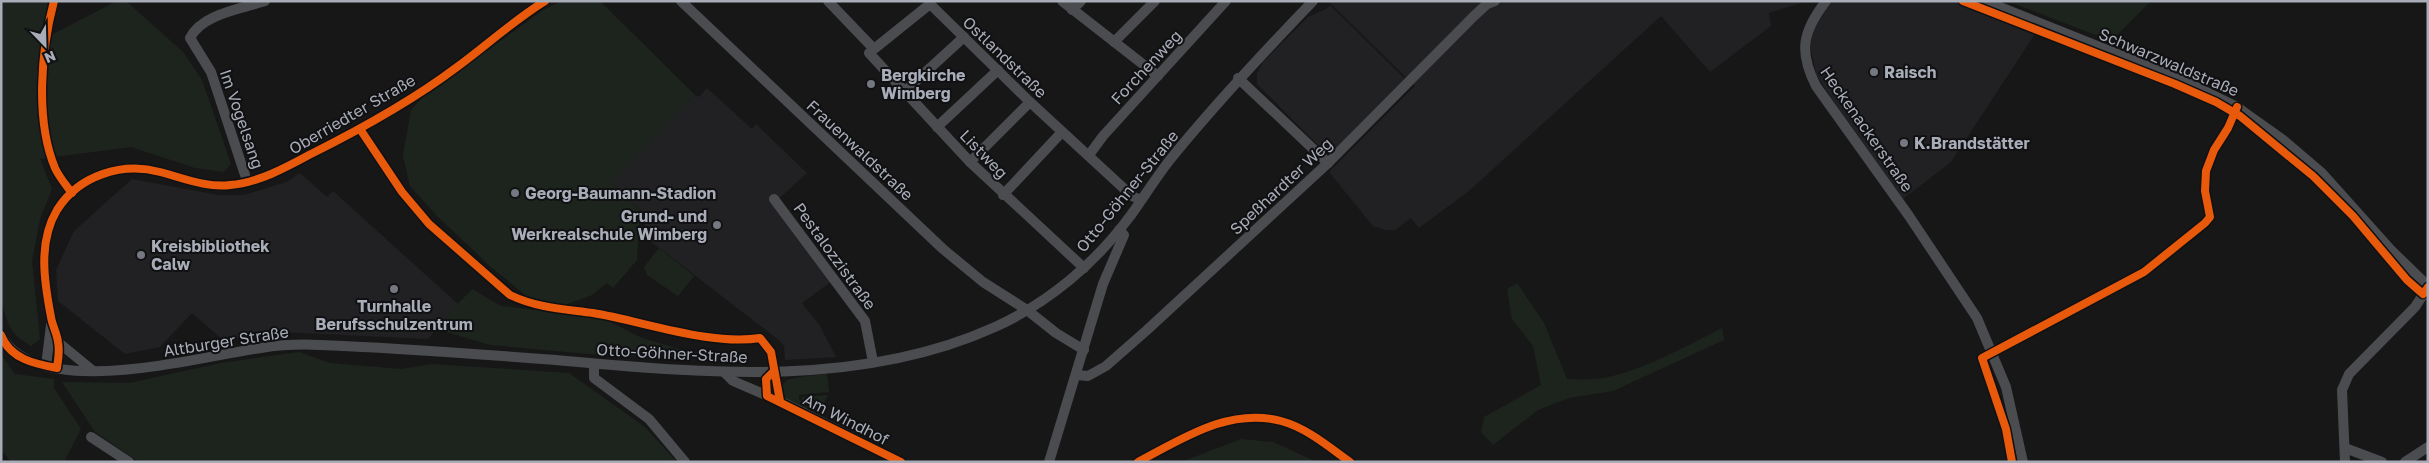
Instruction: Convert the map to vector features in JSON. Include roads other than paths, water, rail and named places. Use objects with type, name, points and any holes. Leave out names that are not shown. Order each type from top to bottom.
[{"type":"street","points":[[54,1],[48,22],[42,73],[46,136],[55,168],[72,193]]},
{"type":"street","name":"Im Vogelsang","points":[[247,181],[211,72],[190,38],[194,30],[212,18],[265,1]]},
{"type":"street","name":"Oberriedter Straße","points":[[52,367],[51,319],[44,251],[51,223],[58,209],[72,193],[101,174],[118,170],[158,171],[211,185],[231,185],[288,166],[360,130],[456,68],[512,23],[545,1]]},
{"type":"street","name":"Frauenwaldstraße","points":[[681,1],[943,249],[983,282],[1027,310],[1056,333],[1084,350]]},
{"type":"street","name":"Ostlandstraße","points":[[828,1],[874,49],[930,3],[1062,132],[1132,196],[1141,200]]},
{"type":"street","points":[[1062,1],[1158,76]]},
{"type":"street","points":[[1072,10],[1081,1]]},
{"type":"street","points":[[1114,42],[1155,1]]},
{"type":"street","name":"Forchenweg","points":[[1089,155],[1103,136],[1226,1]]},
{"type":"street","name":"Otto-Göhner-Straße","points":[[559,361],[724,372],[820,369],[915,354],[957,342],[995,327],[1027,310],[1084,268],[1119,230],[1168,163],[1238,78],[1313,1]]},
{"type":"street","name":"Speßhardter Weg","points":[[1076,375],[1088,376],[1106,366],[1328,163],[1474,16],[1487,4],[1495,1]]},
{"type":"street","name":"Heckenackerstraße","points":[[1826,1],[1808,28],[1805,51],[1808,70],[1816,86],[1910,216],[1977,318],[2006,387],[2023,462]]},
{"type":"street","name":"Schwarzwaldstraße","points":[[1985,1],[2182,80],[2237,107],[2282,139],[2322,173],[2391,250],[2428,287]]},
{"type":"street","points":[[904,91],[964,37]]},
{"type":"street","name":"Listweg","points":[[869,53],[970,162],[1003,195],[1084,268]]},
{"type":"street","points":[[937,127],[998,70]]},
{"type":"street","points":[[1238,78],[1328,163]]},
{"type":"street","points":[[970,162],[1030,102]]},
{"type":"street","points":[[1003,195],[1062,132]]},
{"type":"street","name":"Pestalozzistraße","points":[[774,199],[865,321],[873,362]]},
{"type":"street","points":[[1049,462],[1103,284],[1124,235],[1119,230]]},
{"type":"street","points":[[2345,462],[2342,390],[2349,374],[2415,307],[2428,287]]},
{"type":"street","name":"Oberriedter Straße","points":[[51,319],[58,342],[52,367]]},
{"type":"street","name":"Altburger Straße","points":[[1,335],[9,348],[20,357],[34,364],[93,371],[146,368],[287,345],[372,347],[559,361]]},
{"type":"street","points":[[58,342],[93,371]]},
{"type":"street","points":[[594,364],[594,378],[649,419],[685,462]]},
{"type":"street","points":[[767,396],[766,379],[774,371]]},
{"type":"street","name":"Am Windhof","points":[[774,371],[780,401]]},
{"type":"street","name":"Am Windhof","points":[[724,372],[733,381],[780,401],[900,462]]},
{"type":"street","points":[[1138,462],[1211,426],[1236,418],[1251,417],[1282,421],[1318,438],[1350,462]]},
{"type":"street","points":[[91,437],[129,462]]},
{"type":"street","points":[[2405,462],[2428,447]]},
{"type":"street","points":[[2345,448],[2382,462]]},
{"type":"place","name":"Raisch","points":[[1874,72]]},
{"type":"place","name":"Bergkirche Wimberg","points":[[871,84]]},
{"type":"place","name":"K.Brandstätter","points":[[1904,143]]},
{"type":"place","name":"Georg-Baumann-Stadion","points":[[515,193]]},
{"type":"place","name":"Grund- und Werkrealschule Wimberg","points":[[717,225]]},
{"type":"place","name":"Kreisbibliothek Calw","points":[[141,255]]},
{"type":"place","name":"Turnhalle Berufsschulzentrum","points":[[394,289]]}]
